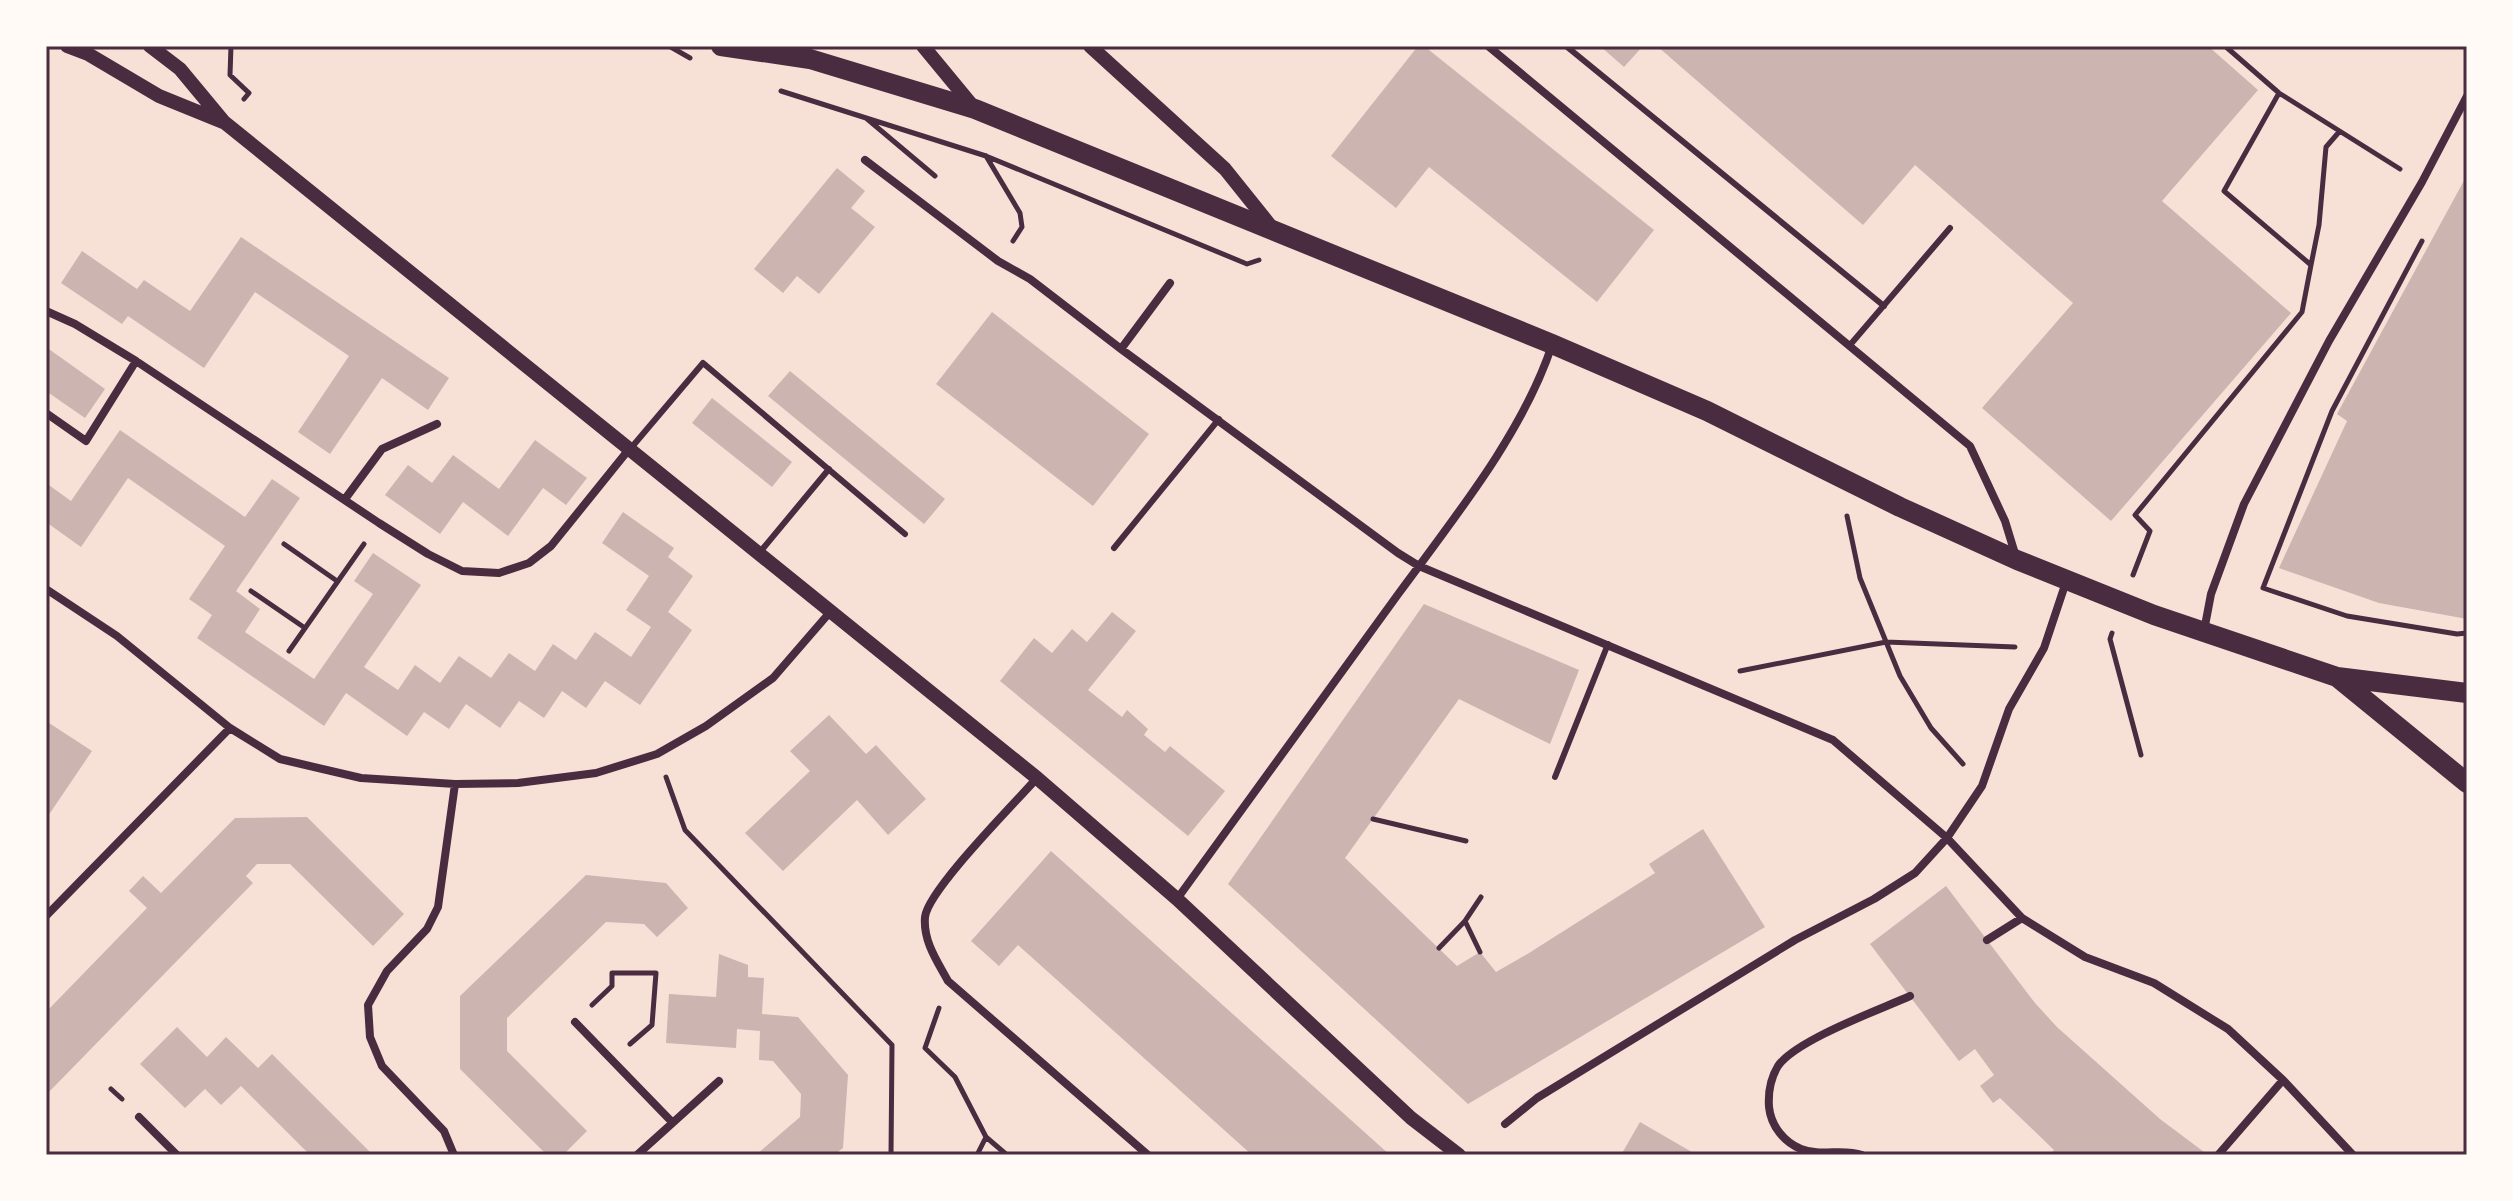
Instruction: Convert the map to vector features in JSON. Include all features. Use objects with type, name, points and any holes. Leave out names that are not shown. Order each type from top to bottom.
[{"type":"main road","points":[[721,46],[810,59],[975,109],[1552,344],[1707,411],[2017,560],[2204,632],[2337,677],[2467,693]]},
{"type":"main road","points":[[2337,677],[2467,783]]},
{"type":"street","points":[[67,46],[88,54],[159,96],[224,122]]},
{"type":"street","points":[[150,46],[180,69],[224,122],[1037,778],[1177,899],[1411,1118],[1459,1155]]},
{"type":"street","points":[[923,46],[975,109]]},
{"type":"street","points":[[1090,46],[1225,169],[1273,229]]},
{"type":"street","points":[[1488,46],[1970,446],[2005,521],[2017,560]]},
{"type":"street","points":[[2204,632],[2211,594],[2244,504],[2329,341],[2422,182],[2467,96]]},
{"type":"street","points":[[865,160],[998,261],[1030,279],[1419,566],[1833,740],[1947,838],[2022,918],[2085,957],[2154,983],[2228,1029],[2283,1080],[2353,1155]]},
{"type":"street","points":[[1121,349],[1170,283]]},
{"type":"street","points":[[46,311],[75,324],[136,361],[379,523],[462,571],[499,573],[529,563],[551,546],[630,448]]},
{"type":"street","points":[[1177,899],[1419,566],[1520,421],[1543,372],[1552,344]]},
{"type":"street","points":[[46,413],[86,441],[136,361]]},
{"type":"street","points":[[345,499],[382,449],[437,424]]},
{"type":"street","points":[[1505,1124],[1537,1098],[1795,940],[1915,873],[1947,838],[1982,786],[2009,709],[2044,648],[2067,581]]},
{"type":"street","points":[[46,589],[117,636],[230,728],[280,759],[361,778],[455,784],[518,783],[596,773],[657,754],[706,726],[773,678],[831,611]]},
{"type":"street","points":[[46,916],[230,728]]},
{"type":"street","points":[[1037,778],[936,892],[925,917],[929,948],[948,981],[1148,1155]]},
{"type":"street","points":[[454,1155],[444,1131],[382,1066],[370,1037],[368,1005],[387,971],[427,929],[438,907],[455,784]]},
{"type":"street","points":[[1987,940],[2022,918]]},
{"type":"street","points":[[1862,1155],[1838,1151],[1819,1154],[1799,1148],[1781,1136],[1770,1116],[1768,1088],[1779,1064],[1802,1046],[1910,996]]},
{"type":"street","points":[[575,1022],[672,1122]]},
{"type":"street","points":[[2218,1155],[2283,1080]]},
{"type":"street","points":[[637,1155],[719,1081]]},
{"type":"street","points":[[139,1117],[177,1155]]},
{"type":"lane","points":[[1566,46],[1884,306]]},
{"type":"lane","points":[[1850,345],[1950,228]]},
{"type":"lane","points":[[630,448],[703,363],[905,534]]},
{"type":"lane","points":[[1114,548],[1219,419]]},
{"type":"lane","points":[[760,552],[829,469]]},
{"type":"lane","points":[[1555,777],[1608,644]]},
{"type":"path","points":[[669,46],[692,59]]},
{"type":"path","points":[[2225,46],[2279,93],[2422,182]]},
{"type":"path","points":[[770,88],[986,156],[1247,264],[1310,244]]},
{"type":"path","points":[[2279,93],[2224,191],[2311,265]]},
{"type":"path","points":[[2131,579],[2150,531],[2135,515],[2302,312],[2319,225],[2326,147],[2339,132]]},
{"type":"path","points":[[986,156],[1020,213],[1022,227],[998,261]]},
{"type":"path","points":[[2425,235],[2332,411],[2263,588],[2347,616],[2467,633]]},
{"type":"path","points":[[1839,477],[1860,578],[1900,676],[1931,728],[1982,786]]},
{"type":"path","points":[[289,651],[379,523]]},
{"type":"path","points":[[284,544],[337,581]]},
{"type":"path","points":[[251,591],[305,628]]},
{"type":"path","points":[[2110,639],[2141,755]]},
{"type":"path","points":[[1694,680],[1886,642],[2044,648]]},
{"type":"path","points":[[657,754],[685,830],[892,1045],[891,1155]]},
{"type":"path","points":[[1373,819],[1466,841]]},
{"type":"path","points":[[1439,948],[1465,921],[1481,897]]},
{"type":"path","points":[[1465,921],[1480,952]]},
{"type":"path","points":[[575,1022],[612,986],[612,973],[656,973],[652,1025],[612,1061]]},
{"type":"path","points":[[948,981],[925,1048],[955,1077],[986,1137],[1007,1155]]},
{"type":"path","points":[[977,1155],[986,1137]]},
{"type":"building","points":[[1418,46],[1424,46],[1654,230],[1597,302],[1429,167],[1396,208],[1331,156]]},
{"type":"building","points":[[1600,46],[1643,46],[1624,67]]},
{"type":"building","points":[[1657,46],[2208,46],[2258,90],[2162,201],[2291,313],[2111,521],[1982,408],[2073,303],[1915,165],[1863,225]]},
{"type":"building","points":[[837,168],[865,191],[851,208],[875,227],[819,294],[797,276],[783,293],[754,269]]},
{"type":"building","points":[[2467,175],[2467,619],[2379,603],[2279,568],[2347,421],[2337,414]]},
{"type":"building","points":[[241,237],[449,378],[428,410],[382,378],[330,454],[298,432],[349,356],[255,292],[204,368],[128,316],[122,324],[61,283],[82,251],[137,289],[144,280],[190,311]]},
{"type":"building","points":[[992,312],[1149,434],[1093,506],[936,384]]},
{"type":"building","points":[[46,347],[105,389],[85,418],[46,391]]},
{"type":"building","points":[[790,371],[945,499],[924,524],[768,396]]},
{"type":"building","points":[[712,398],[792,462],[772,487],[692,423]]},
{"type":"building","points":[[120,430],[245,517],[272,479],[300,498],[236,591],[260,609],[245,632],[314,679],[373,594],[354,581],[373,553],[421,585],[364,667],[398,690],[415,665],[440,683],[459,656],[491,678],[509,653],[535,671],[553,644],[576,660],[595,632],[631,657],[651,627],[626,610],[649,576],[602,543],[623,512],[674,548],[668,557],[693,576],[668,612],[692,630],[640,705],[605,681],[586,708],[562,691],[544,718],[519,701],[500,728],[466,704],[449,729],[424,712],[407,736],[346,693],[324,726],[197,638],[212,615],[189,599],[225,546],[128,478],[81,547],[46,522],[46,483],[71,501]]},
{"type":"building","points":[[535,440],[587,478],[566,505],[543,488],[508,536],[463,502],[440,534],[385,495],[408,465],[432,483],[453,455],[499,489]]},
{"type":"building","points":[[1424,604],[1579,670],[1550,744],[1459,699],[1345,858],[1457,966],[1480,952],[1496,972],[1655,873],[1649,864],[1703,829],[1765,927],[1468,1104],[1228,884]]},
{"type":"building","points":[[1112,612],[1136,631],[1088,690],[1122,717],[1127,710],[1148,729],[1144,735],[1165,752],[1170,746],[1225,791],[1188,836],[1000,681],[1034,638],[1052,653],[1072,629],[1087,642]]},
{"type":"building","points":[[829,715],[866,754],[876,745],[926,799],[888,835],[857,800],[783,871],[745,833],[810,771],[790,751]]},
{"type":"building","points":[[46,721],[92,751],[46,819]]},
{"type":"building","points":[[307,817],[404,914],[373,946],[290,864],[257,864],[246,876],[253,883],[46,1095],[46,1012],[147,908],[129,891],[143,876],[161,893],[235,818]]},
{"type":"building","points":[[1051,851],[1390,1155],[1252,1155],[1018,945],[999,966],[971,941]]},
{"type":"building","points":[[586,875],[666,883],[688,908],[657,937],[644,924],[606,922],[507,1018],[507,1051],[587,1131],[563,1155],[547,1155],[460,1069],[460,996]]},
{"type":"building","points":[[1946,886],[2035,1003],[2057,1027],[2160,1119],[2208,1155],[2050,1155],[2054,1150],[2000,1098],[1993,1103],[1980,1086],[1994,1075],[1975,1049],[1959,1061],[1870,944]]},
{"type":"building","points":[[719,954],[748,965],[748,977],[764,978],[762,1014],[798,1017],[848,1075],[843,1148],[834,1155],[756,1155],[800,1117],[801,1094],[773,1061],[759,1060],[760,1031],[737,1029],[736,1048],[666,1043],[669,994],[716,997]]},
{"type":"building","points":[[177,1027],[207,1057],[226,1037],[258,1068],[272,1054],[373,1155],[310,1155],[241,1086],[221,1105],[205,1089],[185,1108],[140,1064]]},
{"type":"building","points":[[1640,1122],[1697,1155],[1621,1155]]}]
